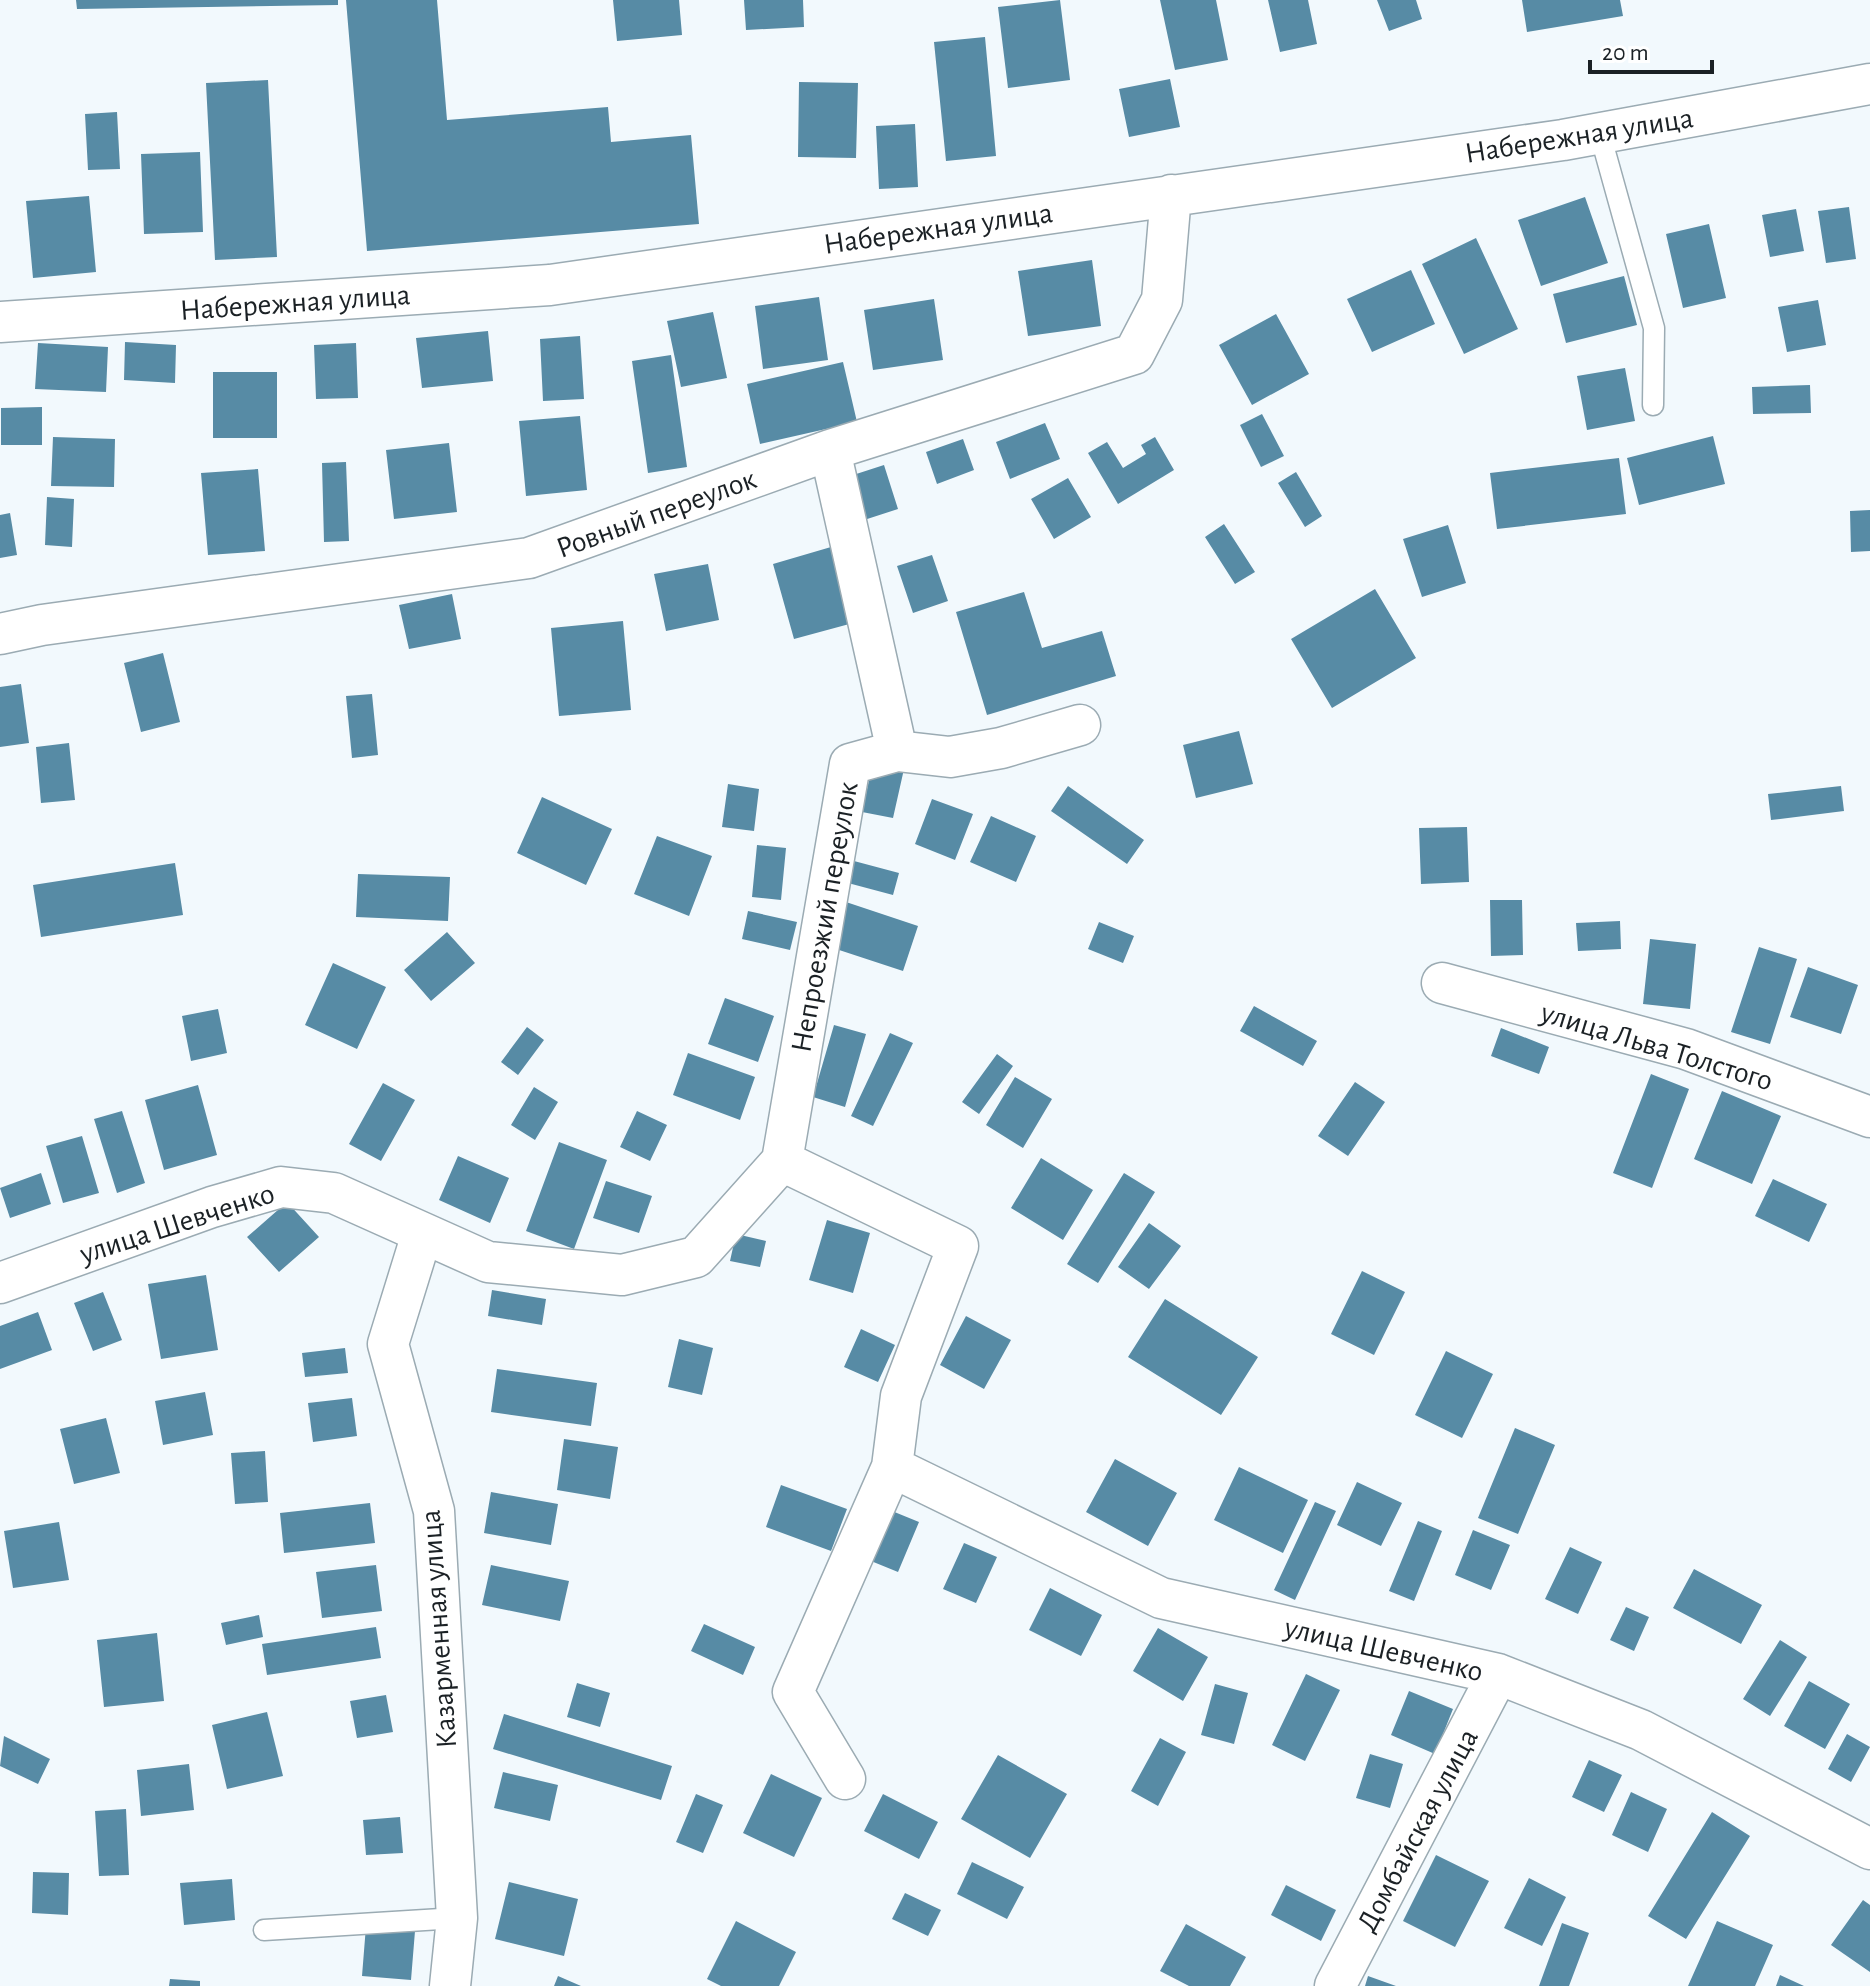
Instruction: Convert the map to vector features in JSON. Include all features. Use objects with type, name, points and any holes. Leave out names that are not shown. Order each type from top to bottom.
[{"type":"street","name":"Набережная улица","points":[[0,322],[550,285],[1600,134],[1870,84]]},
{"type":"street","name":"Ровный переулок","points":[[0,634],[42,625],[529,558],[830,450],[1134,354],[1162,300],[1171,195]]},
{"type":"street","points":[[830,450],[897,751]]},
{"type":"street","name":"Непроезжий переулок","points":[[782,1161],[850,764],[897,751],[950,757],[1001,748],[1080,725]]},
{"type":"street","name":"улица Льва Толстого","points":[[1442,983],[1686,1049],[1870,1117]]},
{"type":"street","points":[[782,1161],[958,1246],[901,1396],[892,1467],[793,1692],[845,1779]]},
{"type":"street","name":"улица Шевченко","points":[[0,1283],[212,1207],[281,1187],[334,1193],[488,1262],[622,1275],[696,1257],[782,1161]]},
{"type":"street","name":"Казарменная улица","points":[[422,1234],[388,1344],[434,1511],[457,1918],[450,1986]]},
{"type":"street","name":"улица Шевченко","points":[[892,1467],[1161,1598],[1498,1674],[1641,1730],[1870,1849]]},
{"type":"street","name":"Домбайская улица","points":[[1335,1986],[1498,1674]]},
{"type":"lane","points":[[1600,134],[1654,328],[1653,405]]},
{"type":"lane","points":[[264,1930],[457,1918]]},
{"type":"building","points":[[76,0],[338,0],[338,5],[77,9]]},
{"type":"building","points":[[346,0],[437,0],[447,120],[608,107],[611,142],[691,135],[699,224],[367,251]]},
{"type":"building","points":[[613,0],[679,0],[682,35],[617,41]]},
{"type":"building","points":[[744,0],[803,0],[804,27],[746,30]]},
{"type":"building","points":[[1060,0],[1070,80],[1008,88],[998,7]]},
{"type":"building","points":[[1160,0],[1216,0],[1228,60],[1175,70]]},
{"type":"building","points":[[1268,0],[1308,0],[1317,44],[1280,52]]},
{"type":"building","points":[[1377,0],[1416,0],[1422,19],[1389,31]]},
{"type":"building","points":[[1522,0],[1620,0],[1623,16],[1527,32]]},
{"type":"building","points":[[985,37],[996,156],[946,161],[934,42]]},
{"type":"building","points":[[1170,79],[1180,127],[1129,137],[1119,89]]},
{"type":"building","points":[[268,80],[277,257],[215,260],[206,83]]},
{"type":"building","points":[[799,82],[858,83],[856,158],[798,157]]},
{"type":"building","points":[[117,112],[120,169],[88,170],[85,114]]},
{"type":"building","points":[[915,124],[918,187],[879,189],[876,126]]},
{"type":"building","points":[[200,152],[203,232],[144,234],[141,154]]},
{"type":"building","points":[[89,196],[96,272],[33,278],[26,201]]},
{"type":"building","points":[[1585,197],[1608,263],[1541,286],[1518,220]]},
{"type":"building","points":[[1849,207],[1856,259],[1826,263],[1818,211]]},
{"type":"building","points":[[1796,209],[1804,251],[1770,257],[1762,215]]},
{"type":"building","points":[[1709,224],[1726,298],[1683,308],[1666,234]]},
{"type":"building","points":[[1476,238],[1518,329],[1464,354],[1422,264]]},
{"type":"building","points":[[1092,260],[1101,326],[1028,336],[1018,271]]},
{"type":"building","points":[[1411,270],[1435,324],[1372,352],[1347,299]]},
{"type":"building","points":[[1624,276],[1637,325],[1566,343],[1553,294]]},
{"type":"building","points":[[819,297],[828,360],[763,369],[755,306]]},
{"type":"building","points":[[934,299],[943,360],[873,370],[864,310]]},
{"type":"building","points":[[1818,300],[1826,345],[1787,352],[1778,307]]},
{"type":"building","points":[[713,312],[727,378],[681,387],[667,321]]},
{"type":"building","points":[[1276,314],[1309,374],[1252,405],[1219,345]]},
{"type":"building","points":[[488,331],[493,381],[422,388],[416,338]]},
{"type":"building","points":[[580,336],[584,399],[543,401],[540,339]]},
{"type":"building","points":[[125,342],[176,345],[175,383],[124,380]]},
{"type":"building","points":[[38,343],[108,347],[106,392],[35,389]]},
{"type":"building","points":[[356,343],[358,398],[316,399],[314,345]]},
{"type":"building","points":[[671,355],[687,467],[648,473],[632,361]]},
{"type":"building","points":[[843,362],[857,422],[760,444],[747,384]]},
{"type":"building","points":[[1625,368],[1635,421],[1587,430],[1577,376]]},
{"type":"building","points":[[213,372],[277,372],[277,438],[213,438]]},
{"type":"building","points":[[1810,385],[1811,413],[1753,414],[1752,387]]},
{"type":"building","points":[[42,407],[42,445],[1,445],[1,408]]},
{"type":"building","points":[[1262,414],[1284,456],[1261,467],[1240,425]]},
{"type":"building","points":[[580,416],[587,490],[526,496],[519,421]]},
{"type":"building","points":[[1045,423],[1060,459],[1010,479],[996,442]]},
{"type":"building","points":[[1713,436],[1725,484],[1639,505],[1627,458]]},
{"type":"building","points":[[53,437],[115,439],[114,487],[51,486]]},
{"type":"building","points":[[1155,437],[1174,470],[1118,504],[1088,453],[1107,442],[1123,468],[1146,454],[1141,445]]},
{"type":"building","points":[[963,439],[974,470],[937,484],[926,452]]},
{"type":"building","points":[[449,443],[457,512],[394,519],[386,450]]},
{"type":"building","points":[[1619,458],[1626,514],[1497,529],[1490,473]]},
{"type":"building","points":[[346,462],[349,541],[324,542],[322,463]]},
{"type":"building","points":[[884,465],[898,509],[861,521],[847,477]]},
{"type":"building","points":[[258,469],[265,551],[208,555],[201,473]]},
{"type":"building","points":[[1296,472],[1322,516],[1305,527],[1278,483]]},
{"type":"building","points":[[1068,478],[1091,517],[1054,539],[1031,499]]},
{"type":"building","points":[[47,497],[74,499],[72,547],[45,545]]},
{"type":"building","points":[[1870,510],[1870,551],[1851,552],[1850,511]]},
{"type":"building","points":[[10,513],[17,555],[0,558],[0,515]]},
{"type":"building","points":[[1224,524],[1255,572],[1235,584],[1205,537]]},
{"type":"building","points":[[1448,525],[1466,583],[1422,597],[1403,539]]},
{"type":"building","points":[[831,547],[853,623],[794,639],[773,564]]},
{"type":"building","points":[[932,555],[948,601],[913,613],[897,566]]},
{"type":"building","points":[[708,564],[719,620],[666,631],[654,574]]},
{"type":"building","points":[[1375,589],[1416,658],[1332,708],[1291,639]]},
{"type":"building","points":[[1024,592],[1042,648],[1102,631],[1116,676],[987,715],[956,612]]},
{"type":"building","points":[[452,594],[461,639],[409,649],[399,605]]},
{"type":"building","points":[[623,621],[631,710],[559,716],[551,628]]},
{"type":"building","points":[[163,653],[180,722],[141,732],[124,663]]},
{"type":"building","points":[[21,684],[29,743],[0,747],[0,687]]},
{"type":"building","points":[[372,694],[378,755],[352,758],[346,696]]},
{"type":"building","points":[[1239,731],[1253,784],[1196,798],[1183,745]]},
{"type":"building","points":[[69,743],[75,800],[41,803],[36,747]]},
{"type":"building","points":[[873,762],[904,769],[893,818],[862,812]]},
{"type":"building","points":[[728,784],[759,789],[754,831],[722,827]]},
{"type":"building","points":[[1068,786],[1144,840],[1127,864],[1051,811]]},
{"type":"building","points":[[1841,786],[1844,811],[1771,820],[1768,794]]},
{"type":"building","points":[[542,797],[612,829],[586,885],[517,853]]},
{"type":"building","points":[[932,799],[973,814],[955,860],[915,844]]},
{"type":"building","points":[[991,816],[1036,836],[1016,882],[970,862]]},
{"type":"building","points":[[1467,827],[1469,882],[1421,884],[1419,828]]},
{"type":"building","points":[[657,836],[712,856],[689,916],[634,894]]},
{"type":"building","points":[[757,845],[786,848],[781,900],[752,897]]},
{"type":"building","points":[[854,861],[899,873],[893,895],[848,883]]},
{"type":"building","points":[[175,863],[183,915],[41,937],[33,885]]},
{"type":"building","points":[[358,874],[450,877],[448,921],[356,917]]},
{"type":"building","points":[[1490,900],[1522,900],[1523,955],[1491,956]]},
{"type":"building","points":[[846,902],[918,926],[903,971],[830,947]]},
{"type":"building","points":[[748,911],[797,922],[790,950],[742,939]]},
{"type":"building","points":[[1620,921],[1621,949],[1578,951],[1576,923]]},
{"type":"building","points":[[1099,922],[1134,936],[1123,963],[1088,949]]},
{"type":"building","points":[[447,932],[475,963],[431,1001],[404,970]]},
{"type":"building","points":[[1650,939],[1696,944],[1690,1009],[1643,1004]]},
{"type":"building","points":[[1759,947],[1797,959],[1770,1044],[1731,1032]]},
{"type":"building","points":[[333,963],[386,987],[357,1049],[305,1025]]},
{"type":"building","points":[[1808,967],[1858,985],[1841,1034],[1790,1017]]},
{"type":"building","points":[[725,998],[774,1016],[758,1062],[708,1044]]},
{"type":"building","points":[[1254,1006],[1317,1041],[1303,1066],[1240,1031]]},
{"type":"building","points":[[218,1009],[227,1053],[191,1061],[182,1016]]},
{"type":"building","points":[[834,1025],[866,1034],[845,1107],[813,1097]]},
{"type":"building","points":[[527,1027],[544,1040],[518,1075],[501,1062]]},
{"type":"building","points":[[1501,1028],[1549,1047],[1539,1074],[1491,1056]]},
{"type":"building","points":[[890,1033],[913,1043],[873,1126],[851,1116]]},
{"type":"building","points":[[688,1053],[755,1077],[740,1120],[673,1095]]},
{"type":"building","points":[[997,1054],[1013,1066],[979,1114],[962,1102]]},
{"type":"building","points":[[1651,1074],[1689,1089],[1652,1188],[1613,1173]]},
{"type":"building","points":[[1015,1077],[1052,1099],[1023,1148],[986,1125]]},
{"type":"building","points":[[1355,1082],[1385,1102],[1348,1156],[1318,1136]]},
{"type":"building","points":[[383,1083],[415,1100],[381,1161],[349,1144]]},
{"type":"building","points":[[198,1085],[217,1155],[164,1170],[145,1100]]},
{"type":"building","points":[[534,1087],[558,1102],[535,1140],[511,1125]]},
{"type":"building","points":[[1722,1091],[1781,1116],[1752,1184],[1694,1159]]},
{"type":"building","points":[[122,1111],[145,1183],[117,1193],[94,1119]]},
{"type":"building","points":[[637,1111],[667,1125],[650,1161],[620,1147]]},
{"type":"building","points":[[82,1136],[99,1193],[63,1203],[46,1146]]},
{"type":"building","points":[[559,1142],[607,1160],[574,1249],[526,1231]]},
{"type":"building","points":[[458,1156],[509,1178],[490,1223],[439,1200]]},
{"type":"building","points":[[1041,1158],[1093,1190],[1063,1240],[1011,1208]]},
{"type":"building","points":[[41,1173],[51,1204],[10,1218],[0,1188]]},
{"type":"building","points":[[1124,1173],[1155,1192],[1098,1283],[1067,1264]]},
{"type":"building","points":[[1773,1179],[1827,1204],[1809,1242],[1755,1216]]},
{"type":"building","points":[[606,1181],[652,1196],[639,1233],[593,1218]]},
{"type":"building","points":[[287,1202],[319,1237],[279,1272],[247,1237]]},
{"type":"building","points":[[827,1220],[870,1233],[853,1293],[809,1280]]},
{"type":"building","points":[[1149,1223],[1181,1246],[1149,1289],[1118,1267]]},
{"type":"building","points":[[736,1234],[766,1241],[760,1267],[730,1261]]},
{"type":"building","points":[[1362,1271],[1405,1292],[1374,1355],[1331,1334]]},
{"type":"building","points":[[206,1275],[218,1350],[161,1359],[148,1284]]},
{"type":"building","points":[[492,1290],[546,1299],[542,1325],[488,1316]]},
{"type":"building","points":[[103,1292],[122,1340],[93,1351],[74,1303]]},
{"type":"building","points":[[1165,1299],[1258,1357],[1221,1415],[1128,1357]]},
{"type":"building","points":[[38,1312],[52,1350],[0,1369],[0,1326]]},
{"type":"building","points":[[966,1316],[1011,1340],[984,1389],[940,1365]]},
{"type":"building","points":[[861,1329],[895,1345],[878,1382],[844,1367]]},
{"type":"building","points":[[679,1339],[713,1348],[702,1395],[668,1387]]},
{"type":"building","points":[[345,1348],[348,1373],[305,1377],[302,1353]]},
{"type":"building","points":[[1446,1351],[1493,1374],[1462,1438],[1415,1415]]},
{"type":"building","points":[[497,1369],[597,1383],[591,1426],[491,1412]]},
{"type":"building","points":[[205,1392],[213,1435],[163,1445],[155,1401]]},
{"type":"building","points":[[352,1398],[357,1436],[313,1442],[308,1403]]},
{"type":"building","points":[[106,1418],[120,1473],[74,1484],[60,1429]]},
{"type":"building","points":[[1515,1428],[1555,1445],[1518,1534],[1478,1518]]},
{"type":"building","points":[[564,1439],[618,1447],[610,1499],[557,1490]]},
{"type":"building","points":[[265,1451],[268,1502],[235,1504],[231,1453]]},
{"type":"building","points":[[1115,1459],[1177,1493],[1148,1546],[1086,1512]]},
{"type":"building","points":[[1239,1467],[1308,1500],[1283,1553],[1214,1520]]},
{"type":"building","points":[[1357,1482],[1402,1503],[1381,1546],[1337,1525]]},
{"type":"building","points":[[781,1485],[847,1509],[831,1551],[766,1527]]},
{"type":"building","points":[[491,1492],[558,1504],[551,1545],[484,1533]]},
{"type":"building","points":[[1315,1502],[1336,1511],[1295,1600],[1274,1590]]},
{"type":"building","points":[[370,1503],[375,1543],[284,1553],[280,1513]]},
{"type":"building","points":[[892,1511],[919,1522],[898,1572],[871,1561]]},
{"type":"building","points":[[1418,1521],[1442,1531],[1414,1601],[1389,1591]]},
{"type":"building","points":[[59,1522],[69,1580],[13,1588],[4,1531]]},
{"type":"building","points":[[1473,1530],[1510,1545],[1491,1590],[1455,1575]]},
{"type":"building","points":[[964,1543],[997,1557],[976,1603],[943,1589]]},
{"type":"building","points":[[1570,1547],[1602,1562],[1578,1614],[1545,1599]]},
{"type":"building","points":[[376,1565],[382,1611],[322,1618],[316,1572]]},
{"type":"building","points":[[491,1565],[569,1581],[560,1621],[482,1605]]},
{"type":"building","points":[[1694,1569],[1762,1605],[1741,1644],[1673,1608]]},
{"type":"building","points":[[1050,1588],[1102,1615],[1081,1656],[1029,1630]]},
{"type":"building","points":[[1626,1607],[1649,1617],[1634,1651],[1610,1640]]},
{"type":"building","points":[[259,1615],[263,1637],[226,1645],[221,1623]]},
{"type":"building","points":[[704,1624],[755,1647],[743,1675],[691,1651]]},
{"type":"building","points":[[376,1627],[381,1658],[267,1675],[262,1644]]},
{"type":"building","points":[[1158,1628],[1208,1657],[1183,1701],[1133,1671]]},
{"type":"building","points":[[157,1633],[164,1701],[104,1707],[97,1640]]},
{"type":"building","points":[[1780,1640],[1807,1657],[1770,1716],[1743,1699]]},
{"type":"building","points":[[1306,1674],[1340,1690],[1305,1761],[1272,1745]]},
{"type":"building","points":[[1809,1681],[1850,1704],[1825,1749],[1784,1726]]},
{"type":"building","points":[[577,1683],[610,1693],[600,1727],[567,1717]]},
{"type":"building","points":[[1215,1684],[1248,1693],[1234,1744],[1201,1735]]},
{"type":"building","points":[[1409,1691],[1453,1709],[1435,1754],[1391,1735]]},
{"type":"building","points":[[386,1695],[393,1732],[357,1738],[350,1701]]},
{"type":"building","points":[[267,1712],[283,1776],[227,1789],[212,1725]]},
{"type":"building","points":[[504,1714],[672,1766],[661,1800],[493,1749]]},
{"type":"building","points":[[1847,1734],[1870,1747],[1851,1782],[1828,1769]]},
{"type":"building","points":[[4,1736],[50,1759],[38,1784],[0,1766]]},
{"type":"building","points":[[1160,1738],[1186,1752],[1158,1806],[1131,1791]]},
{"type":"building","points":[[1370,1754],[1403,1764],[1390,1808],[1356,1798]]},
{"type":"building","points":[[998,1755],[1067,1794],[1030,1858],[961,1819]]},
{"type":"building","points":[[1589,1760],[1622,1775],[1604,1812],[1572,1797]]},
{"type":"building","points":[[189,1764],[194,1810],[141,1816],[137,1770]]},
{"type":"building","points":[[503,1772],[558,1785],[550,1821],[494,1808]]},
{"type":"building","points":[[771,1774],[822,1798],[794,1857],[743,1833]]},
{"type":"building","points":[[1631,1792],[1667,1809],[1648,1852],[1612,1835]]},
{"type":"building","points":[[696,1794],[723,1805],[703,1853],[676,1842]]},
{"type":"building","points":[[883,1794],[938,1822],[919,1859],[864,1831]]},
{"type":"building","points":[[126,1809],[129,1875],[99,1876],[95,1811]]},
{"type":"building","points":[[1712,1812],[1750,1836],[1686,1939],[1648,1916]]},
{"type":"building","points":[[400,1817],[403,1853],[366,1855],[363,1820]]},
{"type":"building","points":[[1436,1855],[1489,1881],[1455,1947],[1403,1921]]},
{"type":"building","points":[[972,1862],[1024,1887],[1007,1919],[957,1894]]},
{"type":"building","points":[[33,1872],[69,1873],[68,1915],[32,1913]]},
{"type":"building","points":[[1529,1878],[1566,1897],[1542,1946],[1504,1928]]},
{"type":"building","points":[[232,1879],[235,1920],[184,1925],[180,1883]]},
{"type":"building","points":[[509,1882],[578,1899],[564,1956],[495,1939]]},
{"type":"building","points":[[1286,1885],[1336,1910],[1321,1941],[1271,1915]]},
{"type":"building","points":[[905,1893],[941,1910],[928,1936],[892,1919]]},
{"type":"building","points":[[1863,1900],[1870,1905],[1870,1972],[1831,1945]]},
{"type":"building","points":[[736,1921],[796,1952],[779,1986],[721,1986],[707,1979]]},
{"type":"building","points":[[1717,1921],[1773,1945],[1755,1986],[1688,1986]]},
{"type":"building","points":[[1562,1923],[1589,1933],[1569,1986],[1539,1986]]},
{"type":"building","points":[[1186,1924],[1246,1957],[1230,1986],[1189,1986],[1160,1971]]},
{"type":"building","points":[[366,1926],[415,1931],[411,1980],[362,1976]]},
{"type":"building","points":[[1780,1975],[1804,1986],[1776,1986]]},
{"type":"building","points":[[558,1976],[581,1986],[554,1986]]},
{"type":"building","points":[[1368,1976],[1396,1986],[1365,1986]]},
{"type":"building","points":[[170,1979],[200,1981],[200,1986],[169,1986]]}]
